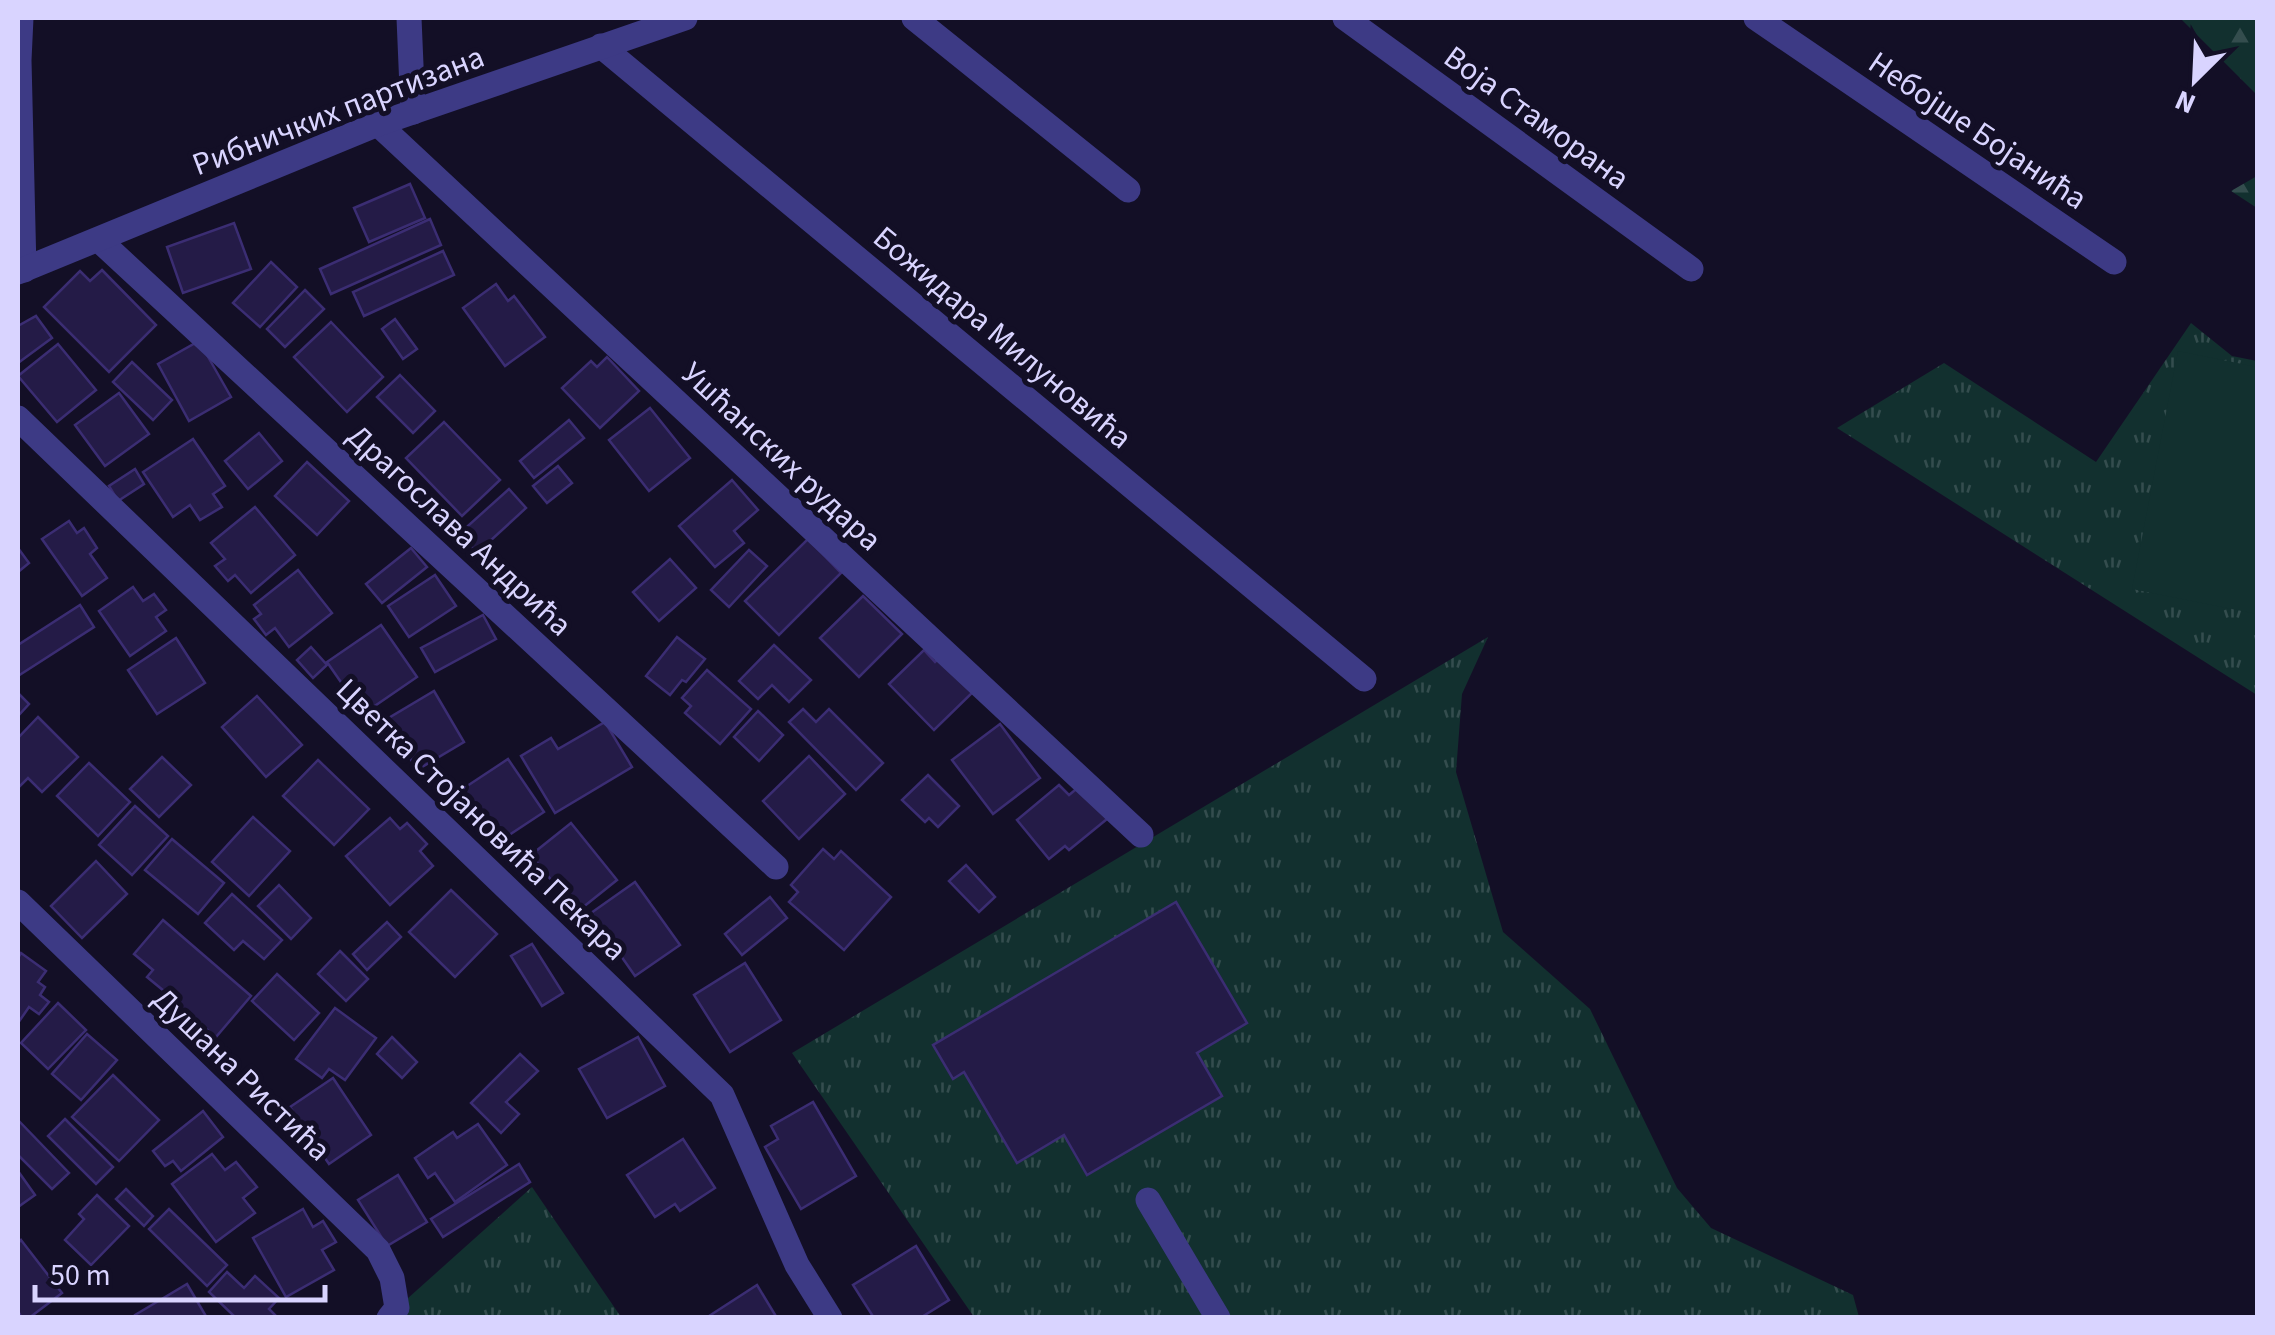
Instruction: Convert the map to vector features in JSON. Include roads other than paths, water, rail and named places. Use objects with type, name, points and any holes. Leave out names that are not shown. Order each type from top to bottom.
[{"type":"street","points":[[21,271],[18,60],[22,18]]},
{"type":"street","points":[[408,18],[413,112]]},
{"type":"street","name":"Рибничких партизана","points":[[21,271],[378,124],[685,18]]},
{"type":"street","points":[[914,18],[1128,190]]},
{"type":"street","name":"Воја Стаморана","points":[[1344,18],[1691,269]]},
{"type":"street","name":"Небојше Бојанића","points":[[1756,18],[2114,262]]},
{"type":"street","name":"Божидара Милуновића","points":[[601,46],[1364,679]]},
{"type":"street","name":"Ушћанских рудара","points":[[378,124],[1141,835]]},
{"type":"street","name":"Драгослава Андрића","points":[[100,241],[776,867]]},
{"type":"street","name":"Цветка Стојановића Пекара","points":[[18,418],[722,1095],[796,1265],[830,1318]]},
{"type":"street","name":"Душана Ристића","points":[[18,902],[378,1250],[392,1278],[394,1313]]},
{"type":"street","points":[[1148,1200],[1218,1318]]}]
